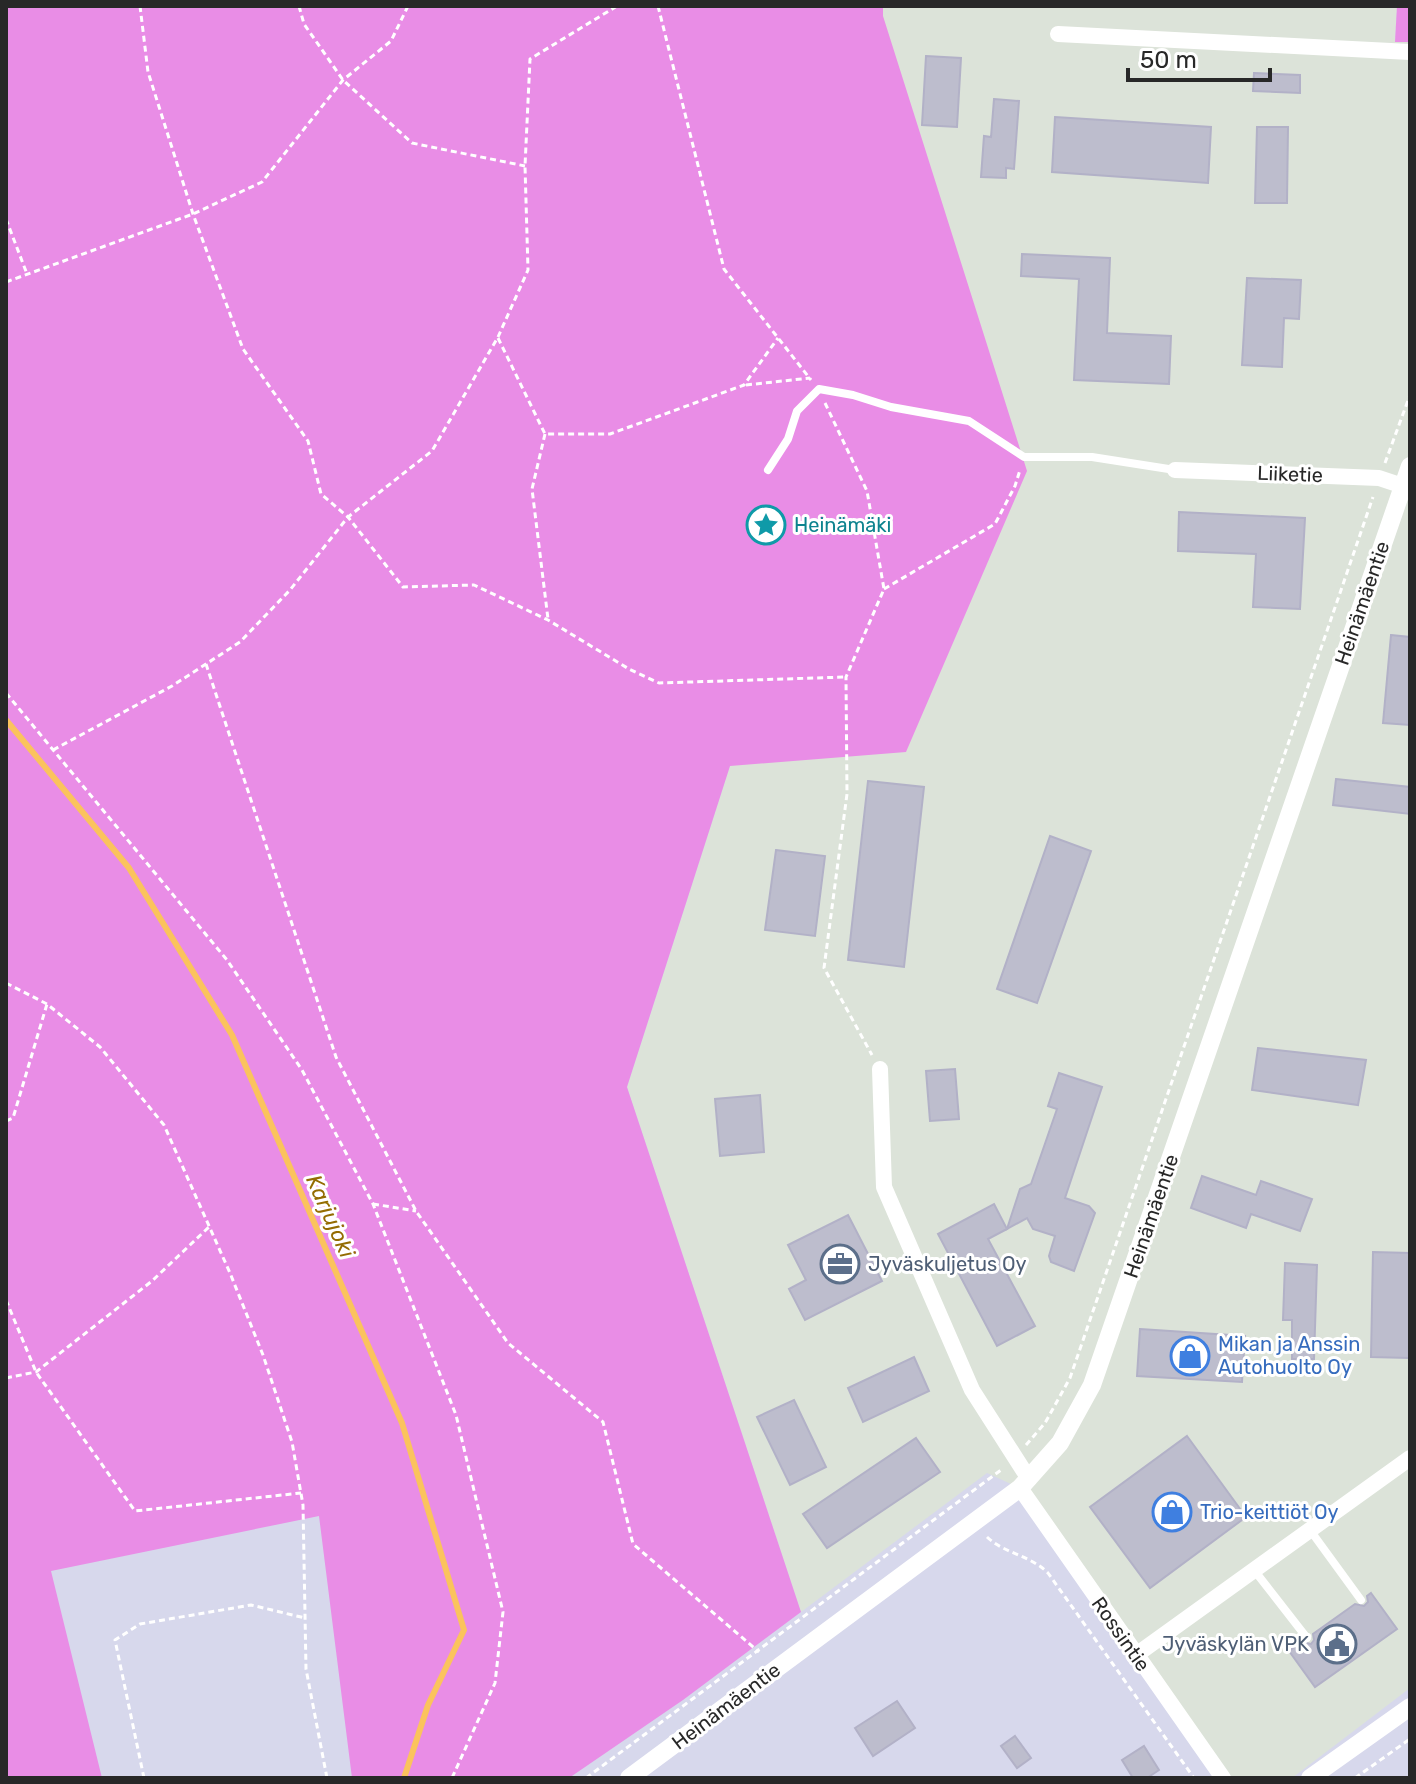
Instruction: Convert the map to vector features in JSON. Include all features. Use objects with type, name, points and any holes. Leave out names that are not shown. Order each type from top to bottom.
[{"type":"street","points":[[1058,34],[1410,52]]},
{"type":"street","name":"Heinämäentie","points":[[629,1778],[1024,1484],[1060,1443],[1092,1385],[1410,466]]},
{"type":"street","name":"Liiketie","points":[[1175,470],[1379,478],[1403,486]]},
{"type":"street","name":"Rossintie","points":[[880,1069],[884,1187],[972,1390],[1015,1459],[1024,1484],[1136,1655],[1223,1778]]},
{"type":"street","points":[[1136,1655],[1410,1458]]},
{"type":"street","points":[[1310,1778],[1410,1707]]},
{"type":"lane","points":[[768,470],[788,439],[797,411],[819,389],[853,395],[891,407],[969,421],[1024,457],[1092,457],[1175,470]]},
{"type":"lane","points":[[1310,1530],[1361,1600]]},
{"type":"lane","points":[[1254,1570],[1307,1638]]},
{"type":"path","points":[[140,6],[148,72],[193,214],[243,349],[308,441],[321,494],[348,517],[403,587],[474,585],[548,620],[629,669],[659,683],[846,677]]},
{"type":"path","points":[[299,6],[304,24],[343,80],[412,143],[525,166]]},
{"type":"path","points":[[6,282],[193,214],[262,182],[343,80],[391,41],[408,6]]},
{"type":"path","points":[[53,750],[172,686],[240,642],[290,590],[348,517],[432,451],[498,337],[528,270],[525,166],[530,59],[617,6]]},
{"type":"path","points":[[658,6],[724,269],[819,389],[867,491],[884,589],[846,677],[847,794],[824,968],[880,1069]]},
{"type":"path","points":[[6,219],[27,274]]},
{"type":"path","points":[[498,337],[545,434],[532,489],[548,620]]},
{"type":"path","points":[[744,385],[778,338]]},
{"type":"path","points":[[545,434],[610,434],[744,385],[810,378]]},
{"type":"path","points":[[586,1778],[1015,1459],[1045,1423],[1070,1378],[1410,395]]},
{"type":"path","points":[[884,589],[995,524],[1015,486],[1024,457]]},
{"type":"path","points":[[206,664],[336,1057],[416,1211],[508,1343],[603,1422],[633,1544],[759,1652]]},
{"type":"path","points":[[6,693],[227,960],[302,1070],[373,1204],[456,1415],[503,1612],[495,1683],[452,1778]]},
{"type":"path","points":[[6,983],[47,1004],[100,1047],[164,1125],[263,1355],[292,1442],[301,1493],[305,1537],[306,1669],[327,1778]]},
{"type":"path","points":[[6,1121],[13,1118],[47,1004]]},
{"type":"path","points":[[373,1204],[416,1211]]},
{"type":"path","points":[[6,1378],[36,1372],[152,1281],[210,1226]]},
{"type":"path","points":[[6,1300],[36,1372],[135,1511],[301,1493]]},
{"type":"path","points":[[975,1521],[990,1540],[1004,1550],[1036,1561],[1048,1573],[1194,1778]]},
{"type":"path","points":[[144,1778],[115,1640],[140,1624],[251,1605],[305,1618]]},
{"type":"path","points":[[1355,1778],[1410,1739]]},
{"type":"shaded area","points":[[6,6],[883,6],[883,16],[1027,471],[906,752],[730,766],[627,1087],[801,1612],[683,1700],[569,1778],[352,1778],[319,1516],[51,1571],[102,1778],[6,1778]]},
{"type":"shaded area","points":[[883,6],[1397,6],[1395,41],[1410,42],[1410,1688],[1292,1778],[1233,1778],[1222,1767],[1026,1491],[987,1473],[801,1612],[627,1087],[730,766]]},
{"type":"shaded area","points":[[1397,6],[1410,6],[1410,42],[1395,42]]},
{"type":"building","points":[[926,56],[961,58],[957,127],[922,125]]},
{"type":"building","points":[[1254,73],[1300,75],[1300,93],[1253,91]]},
{"type":"building","points":[[994,99],[1019,101],[1014,169],[1006,168],[1006,178],[981,177],[984,136],[991,137]]},
{"type":"building","points":[[1055,117],[1211,127],[1208,183],[1052,172]]},
{"type":"building","points":[[1257,127],[1288,127],[1287,203],[1255,203]]},
{"type":"building","points":[[1022,254],[1110,258],[1107,333],[1171,336],[1169,384],[1074,380],[1079,279],[1021,276]]},
{"type":"building","points":[[1247,278],[1301,280],[1299,319],[1284,318],[1282,367],[1242,365]]},
{"type":"building","points":[[1179,512],[1305,518],[1300,609],[1253,607],[1256,554],[1178,551]]},
{"type":"building","points":[[1391,635],[1410,637],[1410,725],[1383,723]]},
{"type":"building","points":[[1336,779],[1410,787],[1410,814],[1333,805]]},
{"type":"building","points":[[868,781],[924,787],[904,967],[848,960]]},
{"type":"building","points":[[1050,836],[1091,851],[1037,1003],[997,989]]},
{"type":"building","points":[[776,850],[825,856],[815,936],[765,930]]},
{"type":"building","points":[[1258,1048],[1366,1060],[1358,1105],[1252,1090]]},
{"type":"building","points":[[955,1069],[959,1119],[930,1121],[926,1071]]},
{"type":"building","points":[[1059,1073],[1102,1087],[1065,1198],[1089,1206],[1095,1213],[1074,1271],[1051,1262],[1049,1256],[1055,1236],[1033,1229],[1027,1218],[1007,1229],[1020,1189],[1031,1184],[1057,1109],[1048,1106]]},
{"type":"building","points":[[760,1095],[764,1152],[720,1156],[715,1099]]},
{"type":"building","points":[[1202,1176],[1256,1195],[1261,1181],[1312,1199],[1300,1231],[1251,1214],[1246,1228],[1191,1208]]},
{"type":"building","points":[[994,1204],[1007,1229],[988,1239],[1035,1326],[997,1346],[938,1234]]},
{"type":"building","points":[[848,1215],[882,1281],[805,1320],[789,1289],[806,1280],[788,1245]]},
{"type":"building","points":[[1373,1252],[1410,1253],[1409,1358],[1371,1357]]},
{"type":"building","points":[[1285,1263],[1317,1265],[1314,1359],[1292,1359],[1292,1320],[1283,1320]]},
{"type":"building","points":[[1140,1329],[1245,1336],[1242,1382],[1137,1376]]},
{"type":"building","points":[[914,1357],[929,1391],[863,1422],[848,1388]]},
{"type":"building","points":[[794,1400],[826,1467],[790,1485],[757,1417]]},
{"type":"building","points":[[1187,1436],[1246,1517],[1150,1588],[1090,1507]]},
{"type":"building","points":[[916,1438],[940,1472],[827,1548],[803,1514]]},
{"type":"building","name":"Jyväskylän VPK","points":[[1371,1593],[1397,1629],[1315,1687],[1289,1651],[1301,1642],[1311,1644],[1313,1634],[1355,1604],[1364,1606]]},
{"type":"building","points":[[897,1701],[915,1728],[873,1756],[855,1728]]},
{"type":"building","points":[[1015,1736],[1031,1758],[1017,1768],[1001,1746]]},
{"type":"building","points":[[1144,1746],[1159,1770],[1147,1778],[1133,1778],[1122,1760]]},
{"type":"waterway","name":"Karjujoki","points":[[6,720],[129,868],[232,1035],[402,1423],[464,1630],[428,1705],[404,1778]]},
{"type":"place","name":"Heinämäki","points":[[766,525]]},
{"type":"place","name":"Jyväskuljetus Oy","points":[[840,1264]]},
{"type":"place","name":"Mikan ja Anssin Autohuolto Oy","points":[[1190,1356]]},
{"type":"place","name":"Trio-keittiöt Oy","points":[[1172,1512]]},
{"type":"place","name":"Jyväskylän VPK","points":[[1337,1644]]}]
